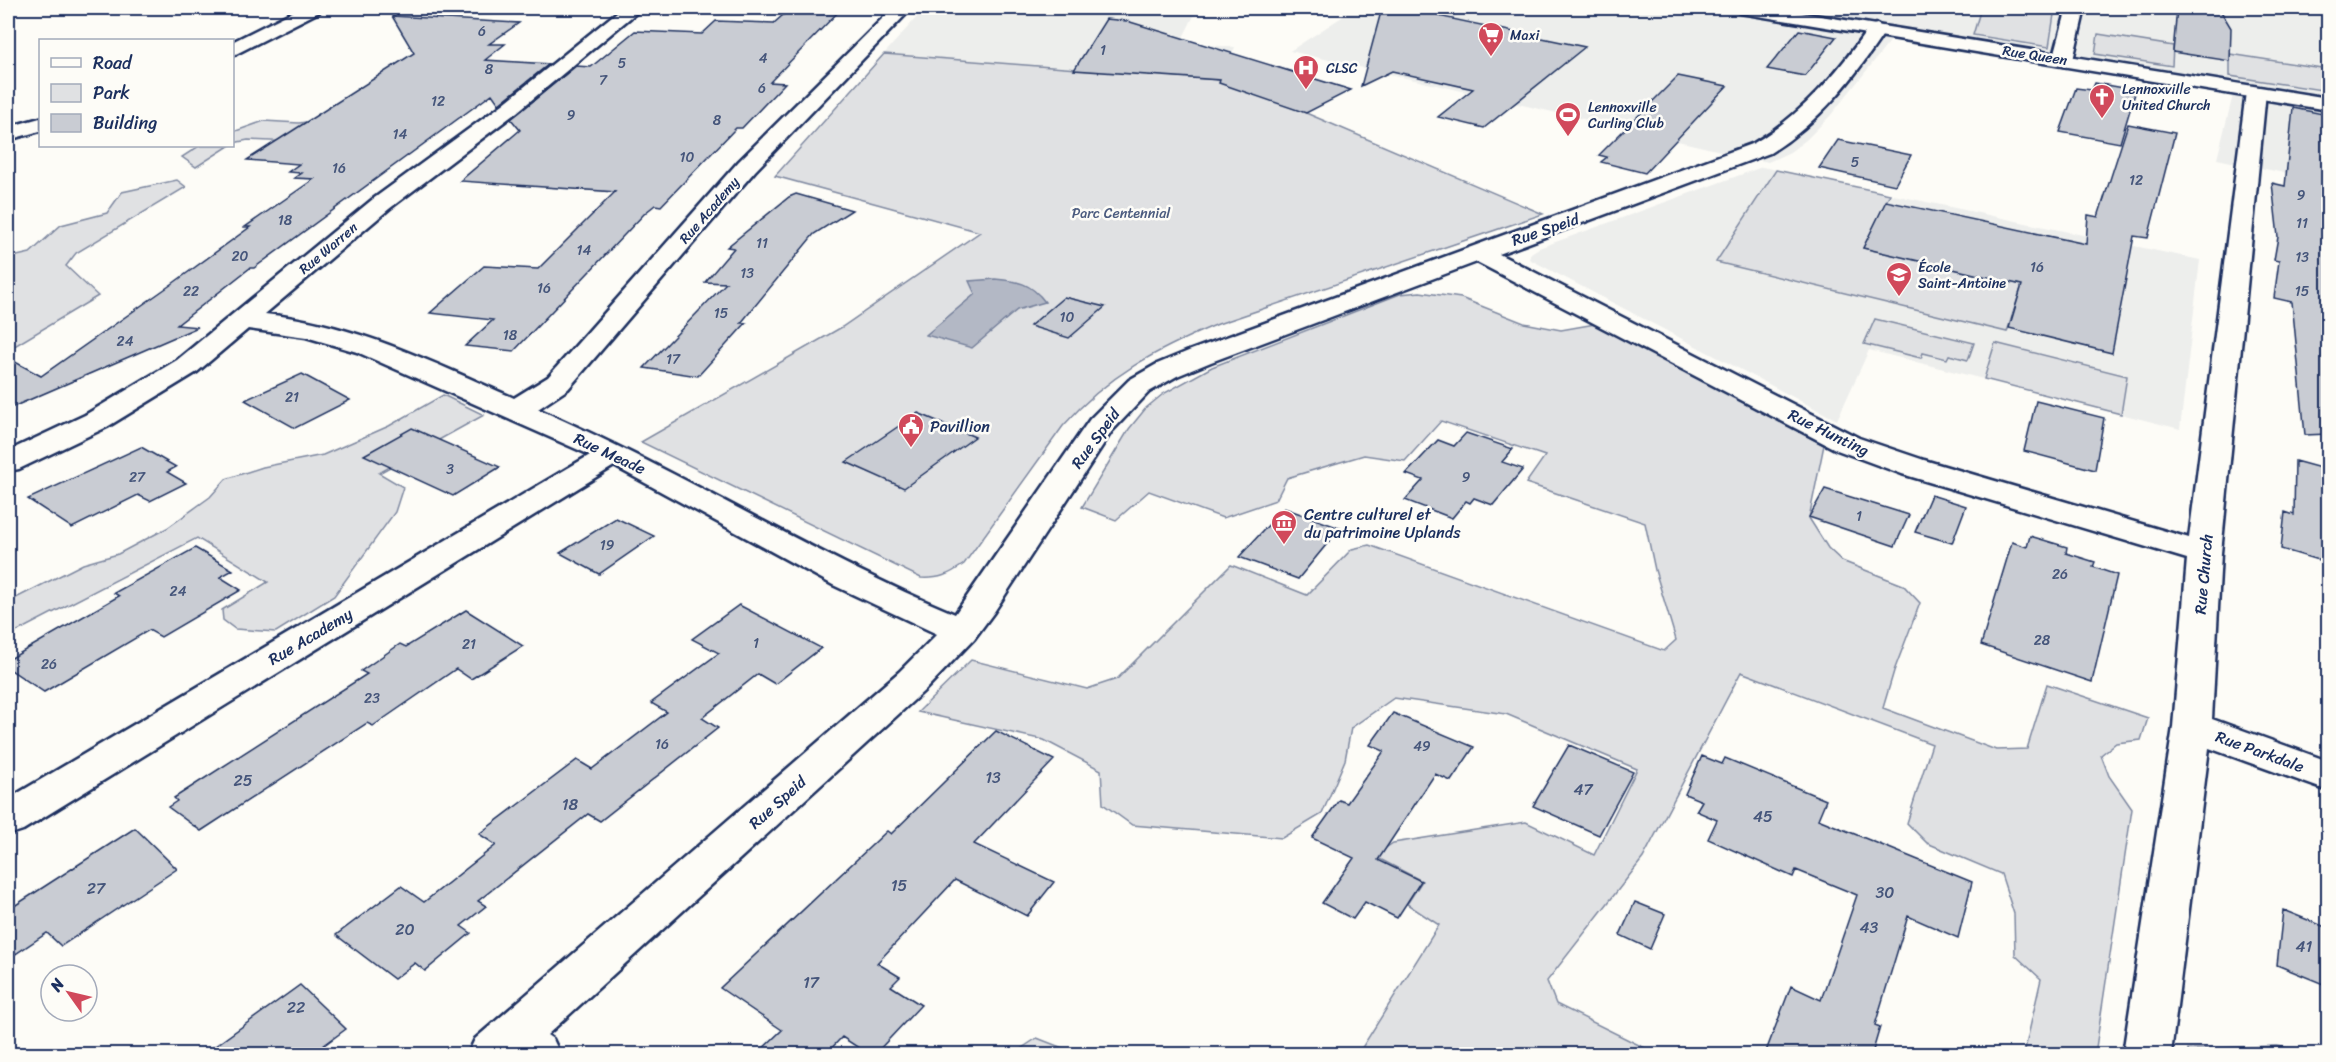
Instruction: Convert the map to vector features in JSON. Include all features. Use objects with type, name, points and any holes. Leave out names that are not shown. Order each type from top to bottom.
[{"type":"street","points":[[234,49],[313,8]]},
{"type":"street","name":"Rue Warren","points":[[8,462],[96,421],[187,366],[381,204],[510,108],[633,8]]},
{"type":"street","name":"Rue Academy","points":[[516,410],[558,383],[747,166],[903,8]]},
{"type":"street","name":"Rue Queen","points":[[1740,8],[2328,104]]},
{"type":"street","points":[[2063,60],[2076,8]]},
{"type":"street","name":"Rue Speid","points":[[514,1049],[912,681],[961,630],[999,580],[1101,425],[1139,386],[1167,370],[1202,356],[1624,201],[1746,155],[1773,142],[1808,116],[1877,30]]},
{"type":"street","name":"Rue Church","points":[[2147,1054],[2192,727],[2204,553],[2256,92]]},
{"type":"street","points":[[8,134],[39,124]]},
{"type":"street","name":"Rue Hunting","points":[[1478,253],[1848,444],[1902,464],[2204,553]]},
{"type":"street","name":"Rue Meade","points":[[243,320],[300,326],[359,341],[613,454],[888,599],[961,630]]},
{"type":"street","name":"Rue Academy","points":[[8,819],[613,454]]},
{"type":"street","name":"Rue Parkdale","points":[[2192,727],[2328,776]]},
{"type":"shaded area","points":[[925,8],[1198,8],[1180,43],[1235,47],[1220,80],[884,54]]},
{"type":"shaded area","points":[[1346,8],[2328,8],[2328,182],[2217,159],[2233,95],[1892,39],[1830,116],[1806,140],[1790,152],[1768,162],[1290,51],[1342,17]]},
{"type":"shaded area","name":"École Saint-Antoine","points":[[1762,167],[2200,260],[2180,429],[1869,350],[1837,420],[1529,259],[1531,253],[1539,248]]},
{"type":"shaded area","points":[[995,279],[1023,284],[1035,291],[1045,302],[1017,310],[972,348],[926,335],[975,294],[969,281]]},
{"type":"green space","points":[[1981,8],[2055,8],[2049,47],[1973,35]]},
{"type":"green space","points":[[2098,34],[2173,46],[2172,66],[2095,54]]},
{"type":"green space","name":"Parc Centennial","points":[[884,54],[1220,80],[1306,113],[1543,214],[1218,324],[1154,354],[1097,392],[1063,426],[964,564],[944,576],[921,578],[641,442],[842,327],[980,232],[775,176]]},
{"type":"green space","points":[[2230,54],[2328,69],[2328,91],[2230,76]]},
{"type":"green space","points":[[344,116],[380,146],[248,140],[234,143],[234,132],[264,121],[299,123]]},
{"type":"green space","points":[[197,147],[227,147],[196,167],[182,157]]},
{"type":"green space","points":[[1776,170],[1890,194],[1863,248],[2022,285],[2007,332],[1716,262]]},
{"type":"green space","points":[[177,180],[186,187],[76,253],[66,266],[98,296],[8,350],[8,258],[30,253],[61,225],[107,213],[122,192]]},
{"type":"green space","points":[[1420,292],[1461,298],[1524,323],[1561,330],[1595,324],[1824,445],[1809,518],[1828,548],[1842,561],[1903,585],[1920,603],[1894,671],[1883,708],[1996,750],[2027,749],[2047,684],[2148,718],[2141,740],[2116,743],[2101,755],[2109,776],[2132,809],[2095,1054],[2024,1054],[2041,979],[2015,955],[2014,914],[2001,874],[1927,843],[1907,823],[1932,744],[1741,672],[1643,858],[1547,981],[1556,1004],[1657,1054],[1358,1054],[1439,925],[1407,904],[1422,881],[1374,856],[1393,843],[1526,822],[1594,855],[1637,769],[1506,714],[1394,698],[1351,728],[1345,760],[1322,814],[1282,838],[1132,825],[1103,804],[1101,770],[1044,740],[918,712],[971,660],[1087,689],[1117,679],[1231,565],[1307,595],[1352,549],[1369,545],[1664,651],[1676,640],[1655,570],[1645,523],[1526,483],[1545,456],[1441,421],[1405,461],[1364,455],[1287,478],[1276,500],[1223,518],[1149,491],[1116,520],[1082,507],[1129,429],[1146,408],[1163,394],[1212,367],[1400,294]]},
{"type":"green space","points":[[1875,319],[1974,343],[1968,360],[1949,355],[1947,359],[1923,353],[1921,358],[1864,344]]},
{"type":"green space","points":[[1995,343],[2127,376],[2121,414],[1984,379]]},
{"type":"green space","points":[[443,395],[484,415],[379,473],[403,487],[395,512],[334,596],[276,632],[235,629],[223,620],[222,610],[268,582],[197,538],[8,636],[8,602],[83,564],[118,554],[167,528],[210,497],[226,479],[263,467],[323,455],[389,426]]},
{"type":"green space","points":[[1037,1038],[1078,1054],[1013,1054]]},
{"type":"green space","points":[[2277,1046],[2325,1054],[2188,1054],[2188,1049]]},
{"type":"building","points":[[791,8],[842,8],[770,82],[785,83],[742,128],[736,128],[661,206],[655,205],[645,213],[514,351],[465,346],[493,320],[430,313],[484,266],[538,269],[615,192],[460,181],[520,130],[511,119],[576,66],[591,67],[635,31],[702,34],[716,21],[774,23]]},
{"type":"building","points":[[1382,8],[1439,8],[1438,16],[1585,47],[1484,128],[1438,117],[1473,89],[1392,71],[1361,86]]},
{"type":"building","points":[[2177,8],[2219,8],[2231,28],[2230,61],[2173,52]]},
{"type":"building","points":[[392,16],[519,23],[489,44],[505,44],[485,60],[549,64],[499,104],[492,94],[254,268],[250,268],[177,325],[198,327],[8,409],[8,358],[41,376],[172,284],[250,227],[245,227],[314,179],[294,178],[301,173],[288,172],[299,164],[247,160],[414,53]]},
{"type":"building","points":[[1106,19],[1127,21],[1351,90],[1306,113],[1219,83],[1220,80],[1074,70]]},
{"type":"building","points":[[1799,30],[1836,37],[1805,76],[1767,69]]},
{"type":"building","points":[[1678,76],[1727,86],[1645,173],[1601,162],[1607,157],[1599,155]]},
{"type":"building","name":"Lennoxville United Church","points":[[2095,83],[2136,90],[2120,143],[2060,132],[2076,88],[2092,90]]},
{"type":"building","points":[[2293,108],[2328,115],[2328,434],[2305,435],[2292,302],[2274,298],[2279,261],[2274,260],[2278,237],[2272,183],[2285,186]]},
{"type":"building","points":[[2128,124],[2175,133],[2148,238],[2134,236],[2112,353],[2009,328],[2022,285],[1863,248],[1886,201],[2086,244],[2088,215],[2098,217]]},
{"type":"building","points":[[1838,140],[1911,155],[1895,185],[1819,168]]},
{"type":"building","points":[[796,194],[852,210],[814,234],[741,323],[746,323],[698,376],[644,368],[726,283],[705,282],[734,248],[727,247],[789,197]]},
{"type":"building","points":[[1064,297],[1105,307],[1069,338],[1030,326]]},
{"type":"building","points":[[302,374],[350,400],[295,428],[245,400]]},
{"type":"building","points":[[2036,401],[2104,418],[2095,470],[2024,451]]},
{"type":"building","name":"Pavillion","points":[[918,413],[975,437],[904,488],[846,462]]},
{"type":"building","points":[[412,428],[500,467],[453,496],[364,455]]},
{"type":"building","points":[[1466,433],[1513,449],[1502,462],[1523,469],[1493,505],[1474,498],[1470,503],[1466,501],[1452,518],[1405,500],[1423,480],[1406,474],[1438,440],[1454,446]]},
{"type":"building","points":[[141,447],[176,467],[167,472],[186,483],[150,501],[138,495],[72,528],[28,499]]},
{"type":"building","points":[[2295,461],[2328,470],[2328,563],[2281,549],[2285,512],[2294,515]]},
{"type":"building","points":[[1825,489],[1909,515],[1895,546],[1809,517]]},
{"type":"building","points":[[1931,495],[1966,506],[1952,543],[1915,532]]},
{"type":"building","points":[[1284,508],[1340,528],[1298,579],[1239,557]]},
{"type":"building","points":[[616,518],[654,536],[599,574],[560,553]]},
{"type":"building","points":[[2030,536],[2067,547],[2066,553],[2095,562],[2093,567],[2117,575],[2092,682],[1981,645],[2012,542],[2027,547]]},
{"type":"building","points":[[195,548],[233,570],[220,577],[241,590],[161,637],[149,630],[44,692],[8,668],[8,660],[119,596],[114,593]]},
{"type":"building","points":[[739,605],[821,648],[775,684],[758,674],[702,718],[718,728],[600,821],[588,814],[478,901],[486,906],[461,926],[471,933],[425,971],[415,963],[394,979],[336,935],[401,886],[424,902],[496,845],[479,834],[577,760],[592,769],[667,712],[651,703],[719,653],[692,639]]},
{"type":"building","points":[[466,610],[523,646],[471,679],[456,669],[373,726],[367,723],[201,831],[168,807],[177,801],[174,798],[367,674],[361,671],[400,644],[406,647]]},
{"type":"building","points":[[1393,713],[1474,747],[1451,781],[1435,774],[1378,860],[1421,881],[1397,918],[1365,902],[1353,919],[1322,903],[1354,858],[1312,838],[1339,800],[1347,803],[1384,751],[1370,745]]},
{"type":"building","points":[[996,731],[1054,760],[974,844],[1054,882],[1027,916],[955,880],[877,963],[900,977],[891,986],[921,1005],[875,1054],[868,1054],[842,1037],[826,1054],[757,1054],[782,1030],[720,988],[887,831],[891,834]]},
{"type":"building","points":[[1569,745],[1633,772],[1599,835],[1533,806]]},
{"type":"building","points":[[1702,756],[1722,764],[1725,758],[1826,800],[1818,819],[1972,882],[1958,938],[1908,916],[1875,1025],[1880,1027],[1872,1054],[1765,1054],[1791,986],[1821,1000],[1857,895],[1796,870],[1793,877],[1708,839],[1717,820],[1696,811],[1702,801],[1685,794]]},
{"type":"building","points":[[135,828],[177,869],[61,946],[47,933],[8,959],[8,910]]},
{"type":"building","points":[[1635,902],[1665,914],[1650,949],[1620,935]]},
{"type":"building","points":[[2283,910],[2328,928],[2328,986],[2277,965]]},
{"type":"building","points":[[300,985],[346,1029],[312,1054],[204,1054]]},
{"type":"place","name":"Maxi","points":[[1491,58]]},
{"type":"place","name":"CLSC","points":[[1306,91]]},
{"type":"place","name":"Lennoxville United Church","points":[[2102,120]]},
{"type":"place","name":"Lennoxville Curling Club","points":[[1568,138]]},
{"type":"place","name":"École Saint-Antoine","points":[[1899,298]]},
{"type":"place","name":"Pavillion","points":[[911,449]]},
{"type":"place","name":"Centre culturel et du patrimoine Uplands","points":[[1284,546]]}]
